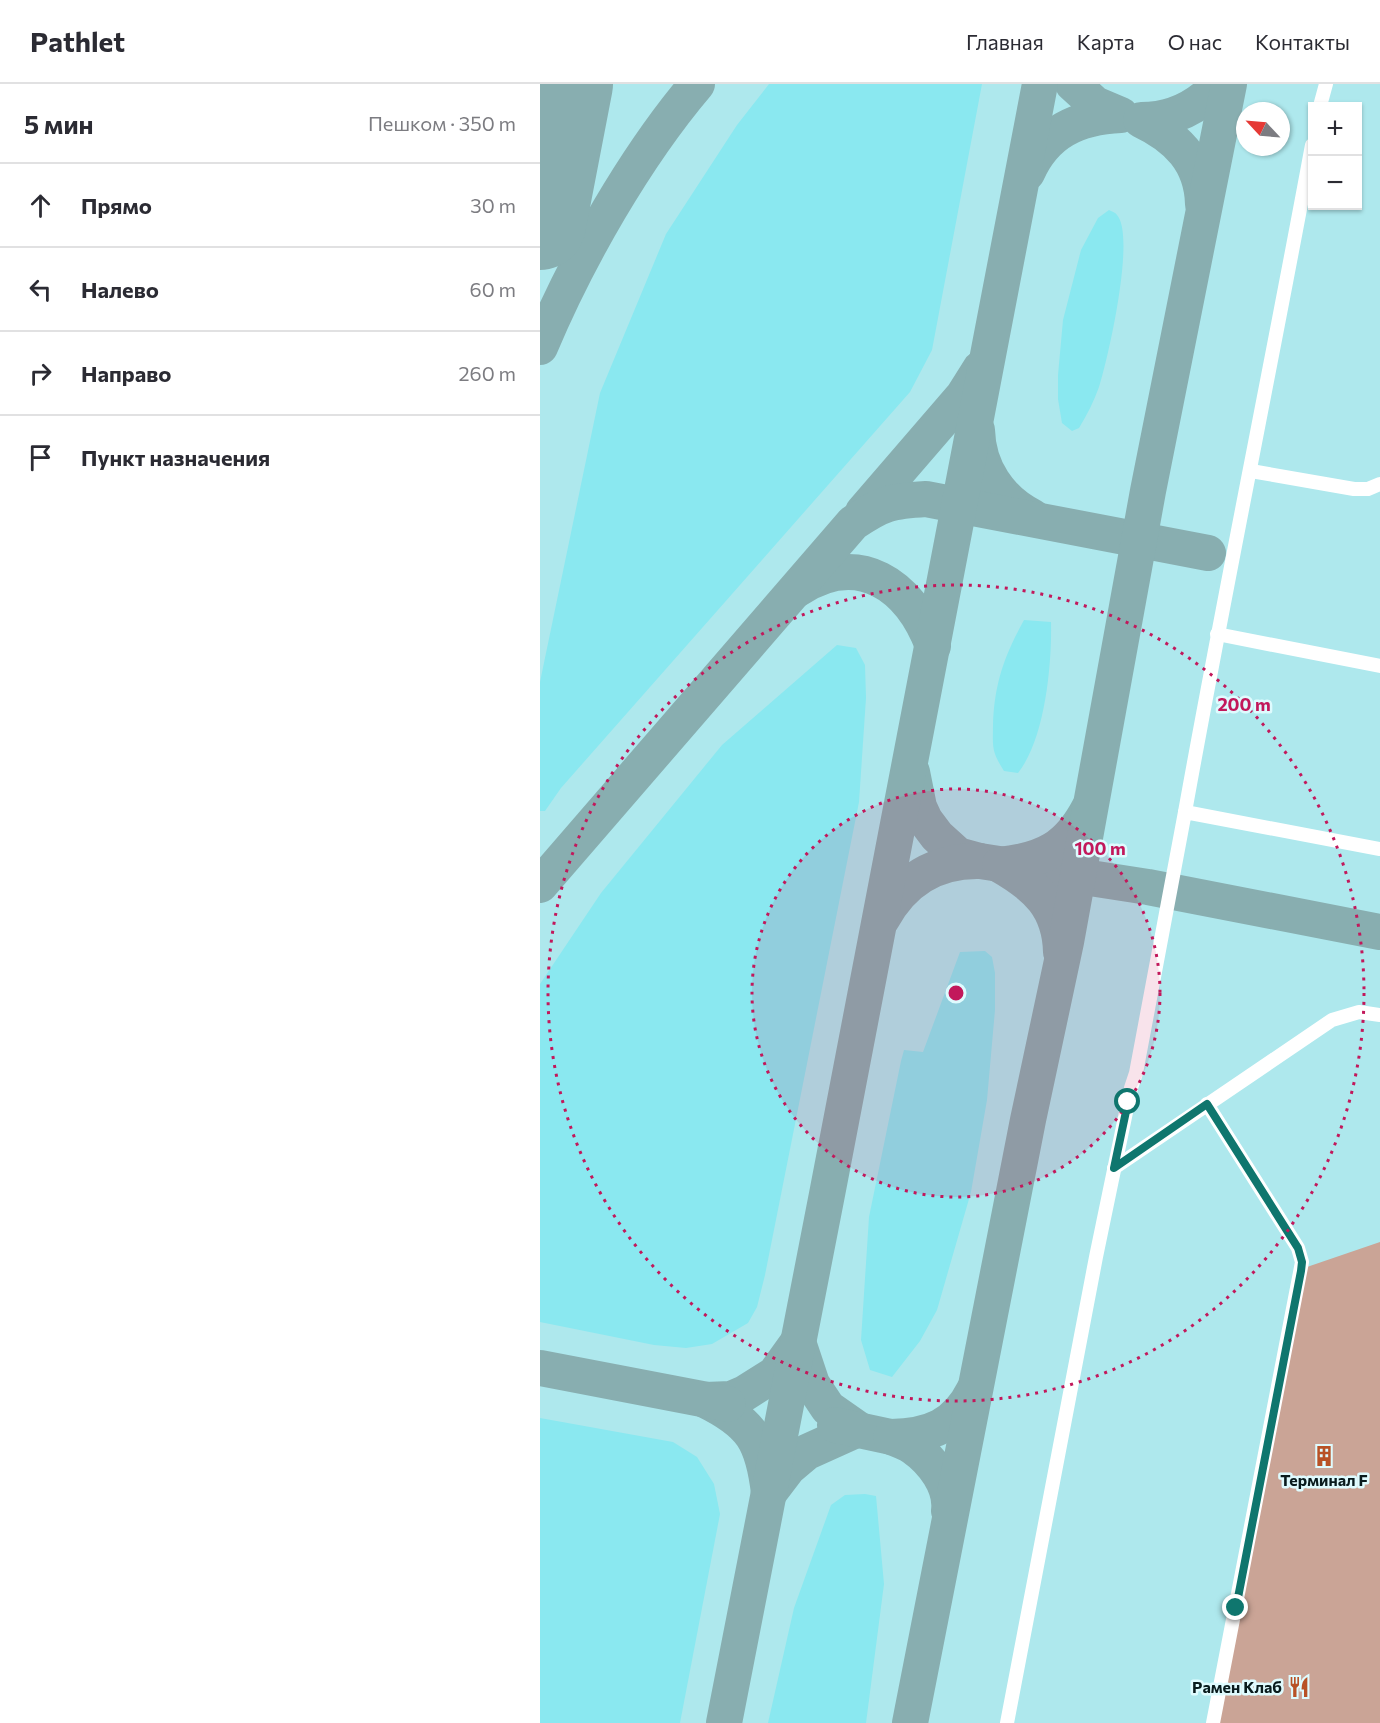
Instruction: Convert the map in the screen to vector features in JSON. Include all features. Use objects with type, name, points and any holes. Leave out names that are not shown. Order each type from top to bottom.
[{"type":"lane","points":[[1321,102],[1326,84]]},
{"type":"lane","points":[[1007,1723],[1114,1168],[1136,1073],[1217,634],[1234,559],[1310,156]]},
{"type":"lane","points":[[1251,471],[1354,489],[1368,489],[1380,484]]},
{"type":"lane","points":[[1217,634],[1380,666]]},
{"type":"lane","points":[[1185,812],[1380,849]]},
{"type":"lane","points":[[1114,1168],[1332,1020],[1359,1012],[1380,1015]]},
{"type":"lane","points":[[1207,1104],[1298,1248],[1302,1262],[1213,1723]]},
{"type":"shaded area","points":[[540,84],[1380,84],[1380,1723],[540,1723]]},
{"type":"shaded area","points":[[769,84],[982,84],[932,350],[910,392],[561,788],[545,811],[540,811],[540,682],[600,393],[666,234],[737,125]]},
{"type":"shaded area","points":[[1109,210],[1117,215],[1122,227],[1123,247],[1114,326],[1099,387],[1079,428],[1072,431],[1062,423],[1058,399],[1063,320],[1081,250],[1098,218]]},
{"type":"shaded area","points":[[1024,620],[1051,622],[1051,639],[1048,680],[1041,722],[1027,759],[1018,773],[1004,771],[998,761],[993,748],[993,726],[995,697],[1001,671]]},
{"type":"shaded area","points":[[837,645],[856,648],[865,665],[866,698],[859,802],[757,1307],[748,1323],[712,1344],[686,1348],[654,1345],[540,1322],[540,984],[601,893],[722,745]]},
{"type":"shaded area","points":[[985,951],[992,957],[995,973],[995,1010],[987,1100],[971,1192],[937,1310],[920,1341],[892,1377],[870,1370],[861,1340],[869,1217],[901,1061],[904,1050],[923,1052],[960,952]]},
{"type":"shaded area","points":[[540,1418],[673,1442],[697,1457],[714,1484],[720,1514],[680,1723],[540,1723]]},
{"type":"shaded area","points":[[845,1495],[876,1496],[884,1584],[866,1723],[768,1723],[794,1608],[831,1505]]},
{"type":"building","name":"Терминал F","points":[[1380,1242],[1380,1723],[1217,1723],[1304,1268]]},
{"type":"taxiway","points":[[540,347],[571,279],[609,210],[652,144],[697,84]]},
{"type":"taxiway","points":[[724,1723],[1040,84]]},
{"type":"taxiway","points":[[1027,173],[1043,147],[1064,129],[1090,119],[1121,115],[1095,104],[1073,84]]},
{"type":"taxiway","points":[[1203,204],[1198,176],[1185,153],[1166,134],[1141,120],[1164,118],[1184,111],[1202,100],[1219,84]]},
{"type":"taxiway","points":[[910,1723],[1028,1120],[1066,942],[1148,491],[1229,84]]},
{"type":"taxiway","points":[[863,512],[963,396],[980,369]]},
{"type":"taxiway","points":[[977,430],[981,457],[993,481],[1010,502],[1033,517]]},
{"type":"taxiway","points":[[540,885],[853,523],[880,507],[895,502],[926,499],[1208,553]]},
{"type":"taxiway","points":[[798,589],[820,577],[842,572],[861,573],[880,580],[896,591],[911,606],[923,624],[933,646]]},
{"type":"taxiway","points":[[912,772],[919,807],[937,836],[958,855],[980,861]]},
{"type":"taxiway","points":[[1061,952],[1056,923],[1044,900],[1025,881],[1000,865],[1030,860],[1053,850],[1072,833],[1089,808]]},
{"type":"taxiway","points":[[882,919],[900,893],[922,875],[949,864],[980,861],[1148,887],[1380,932]]},
{"type":"taxiway","points":[[798,1342],[812,1384],[828,1408],[858,1429],[807,1452],[788,1468],[769,1493],[763,1460],[752,1436],[734,1417],[705,1400],[731,1399],[745,1393],[775,1374],[798,1342]]},
{"type":"taxiway","points":[[540,1368],[728,1404]]},
{"type":"taxiway","points":[[949,1511],[944,1483],[934,1467],[913,1447],[891,1437],[918,1434],[940,1427],[959,1412],[974,1390]]},
{"type":"taxiway","points":[[835,1425],[891,1437]]},
{"type":"runway","points":[[540,224],[567,84]]},
{"type":"place","name":"Терминал F","points":[[1324,1456]]},
{"type":"place","name":"Рамен Клаб","points":[[1299,1687]]},
{"type":"route","points":[[1128,1102],[1114,1168],[1207,1104],[1280,1218],[1298,1248],[1302,1262],[1236,1608]]}]
